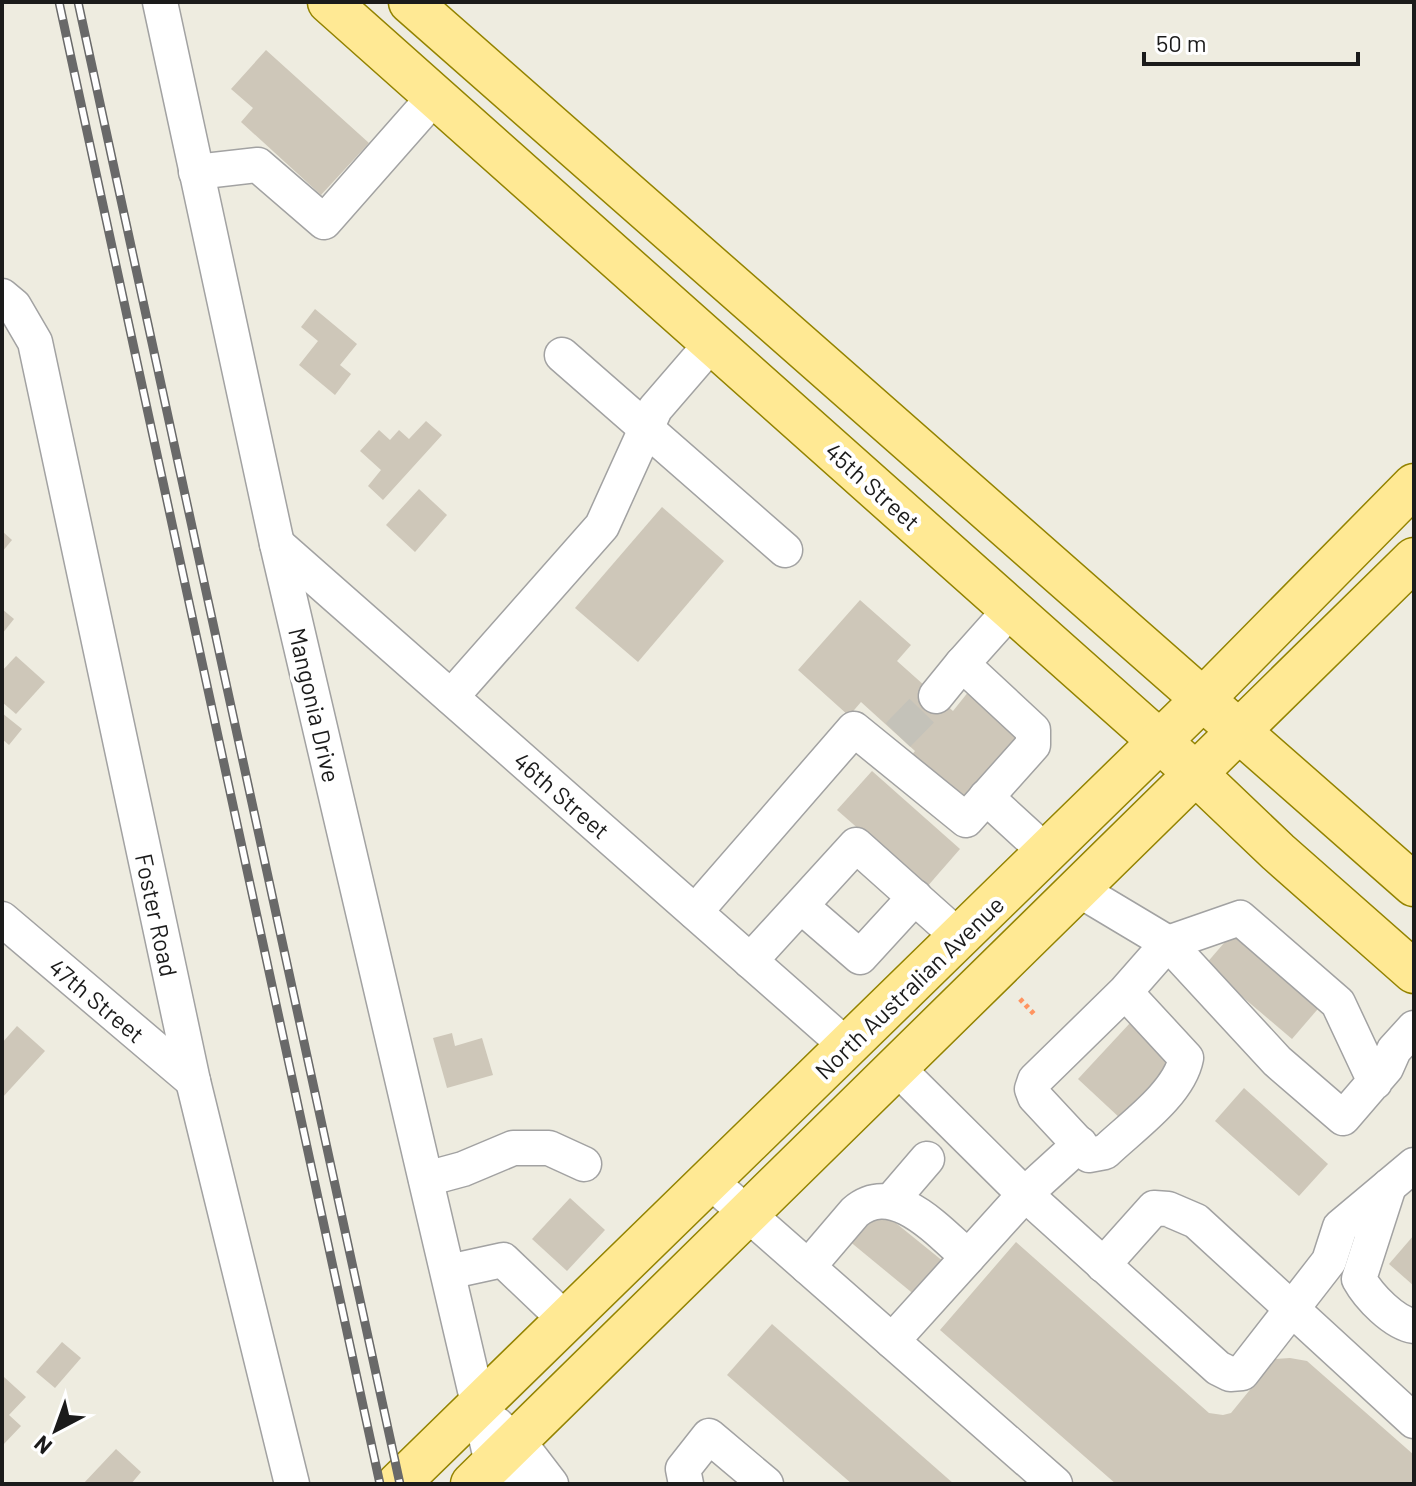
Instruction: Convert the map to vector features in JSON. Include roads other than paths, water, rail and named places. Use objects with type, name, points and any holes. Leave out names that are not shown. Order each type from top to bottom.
[{"type":"main road","name":"45th Street","points":[[329,2],[1194,772],[1278,852],[1414,972]]},
{"type":"main road","points":[[410,2],[1414,885]]},
{"type":"main road","name":"North Australian Avenue","points":[[398,1484],[1202,700],[1414,485]]},
{"type":"main road","name":"North Australian Avenue","points":[[499,1468],[746,1214],[1414,559]]},
{"type":"street","name":"Mangonia Drive","points":[[160,2],[277,544],[479,1406]]},
{"type":"street","points":[[196,172],[258,165],[324,222],[435,96]]},
{"type":"street","name":"Foster Road","points":[[2,296],[14,306],[35,342],[193,1081],[292,1484]]},
{"type":"street","points":[[451,697],[602,526],[655,409],[712,343]]},
{"type":"street","points":[[562,355],[785,550]]},
{"type":"street","name":"46th Street","points":[[277,544],[848,1047]]},
{"type":"street","points":[[936,696],[1011,609]]},
{"type":"street","points":[[695,912],[854,729],[891,744],[966,820],[1033,745],[1033,730],[962,664]]},
{"type":"street","points":[[986,797],[1046,852]]},
{"type":"street","points":[[750,961],[856,845],[959,937]]},
{"type":"street","points":[[1076,888],[1168,943],[1277,1061],[1343,1118],[1375,1082],[1394,1050],[1414,1028]]},
{"type":"street","points":[[801,906],[860,957],[915,897]]},
{"type":"street","points":[[1125,992],[1186,1058],[1183,1072],[1174,1086],[1105,1152],[1089,1155],[1035,1097],[1032,1089],[1035,1080],[1125,992],[1168,943],[1240,918],[1338,1003],[1375,1082]]},
{"type":"street","name":"47th Street","points":[[2,919],[193,1081]]},
{"type":"street","points":[[895,1066],[1025,1194],[1218,1368],[1230,1374],[1242,1373],[1293,1312],[1329,1261],[1340,1227],[1402,1175]]},
{"type":"street","points":[[892,1341],[1025,1194],[1080,1144]]},
{"type":"street","points":[[426,1179],[463,1169],[513,1148],[549,1148],[584,1164]]},
{"type":"street","points":[[891,1201],[927,1159]]},
{"type":"street","points":[[1402,1175],[1359,1279],[1365,1289],[1401,1322],[1414,1326]]},
{"type":"street","points":[[710,1181],[1055,1484]]},
{"type":"street","points":[[808,1267],[862,1205],[880,1200],[891,1201],[917,1216],[968,1257]]},
{"type":"street","points":[[1103,1265],[1154,1208],[1168,1209],[1196,1221],[1414,1421]]},
{"type":"street","points":[[448,1272],[503,1260],[567,1321]]},
{"type":"street","points":[[479,1406],[499,1468],[528,1454],[551,1484]]},
{"type":"street","points":[[686,1484],[683,1469],[709,1436],[766,1484]]},
{"type":"tunnel","points":[[898,735],[936,696]]},
{"type":"railway","points":[[59,2],[380,1484]]},
{"type":"railway","points":[[78,2],[400,1484]]}]
